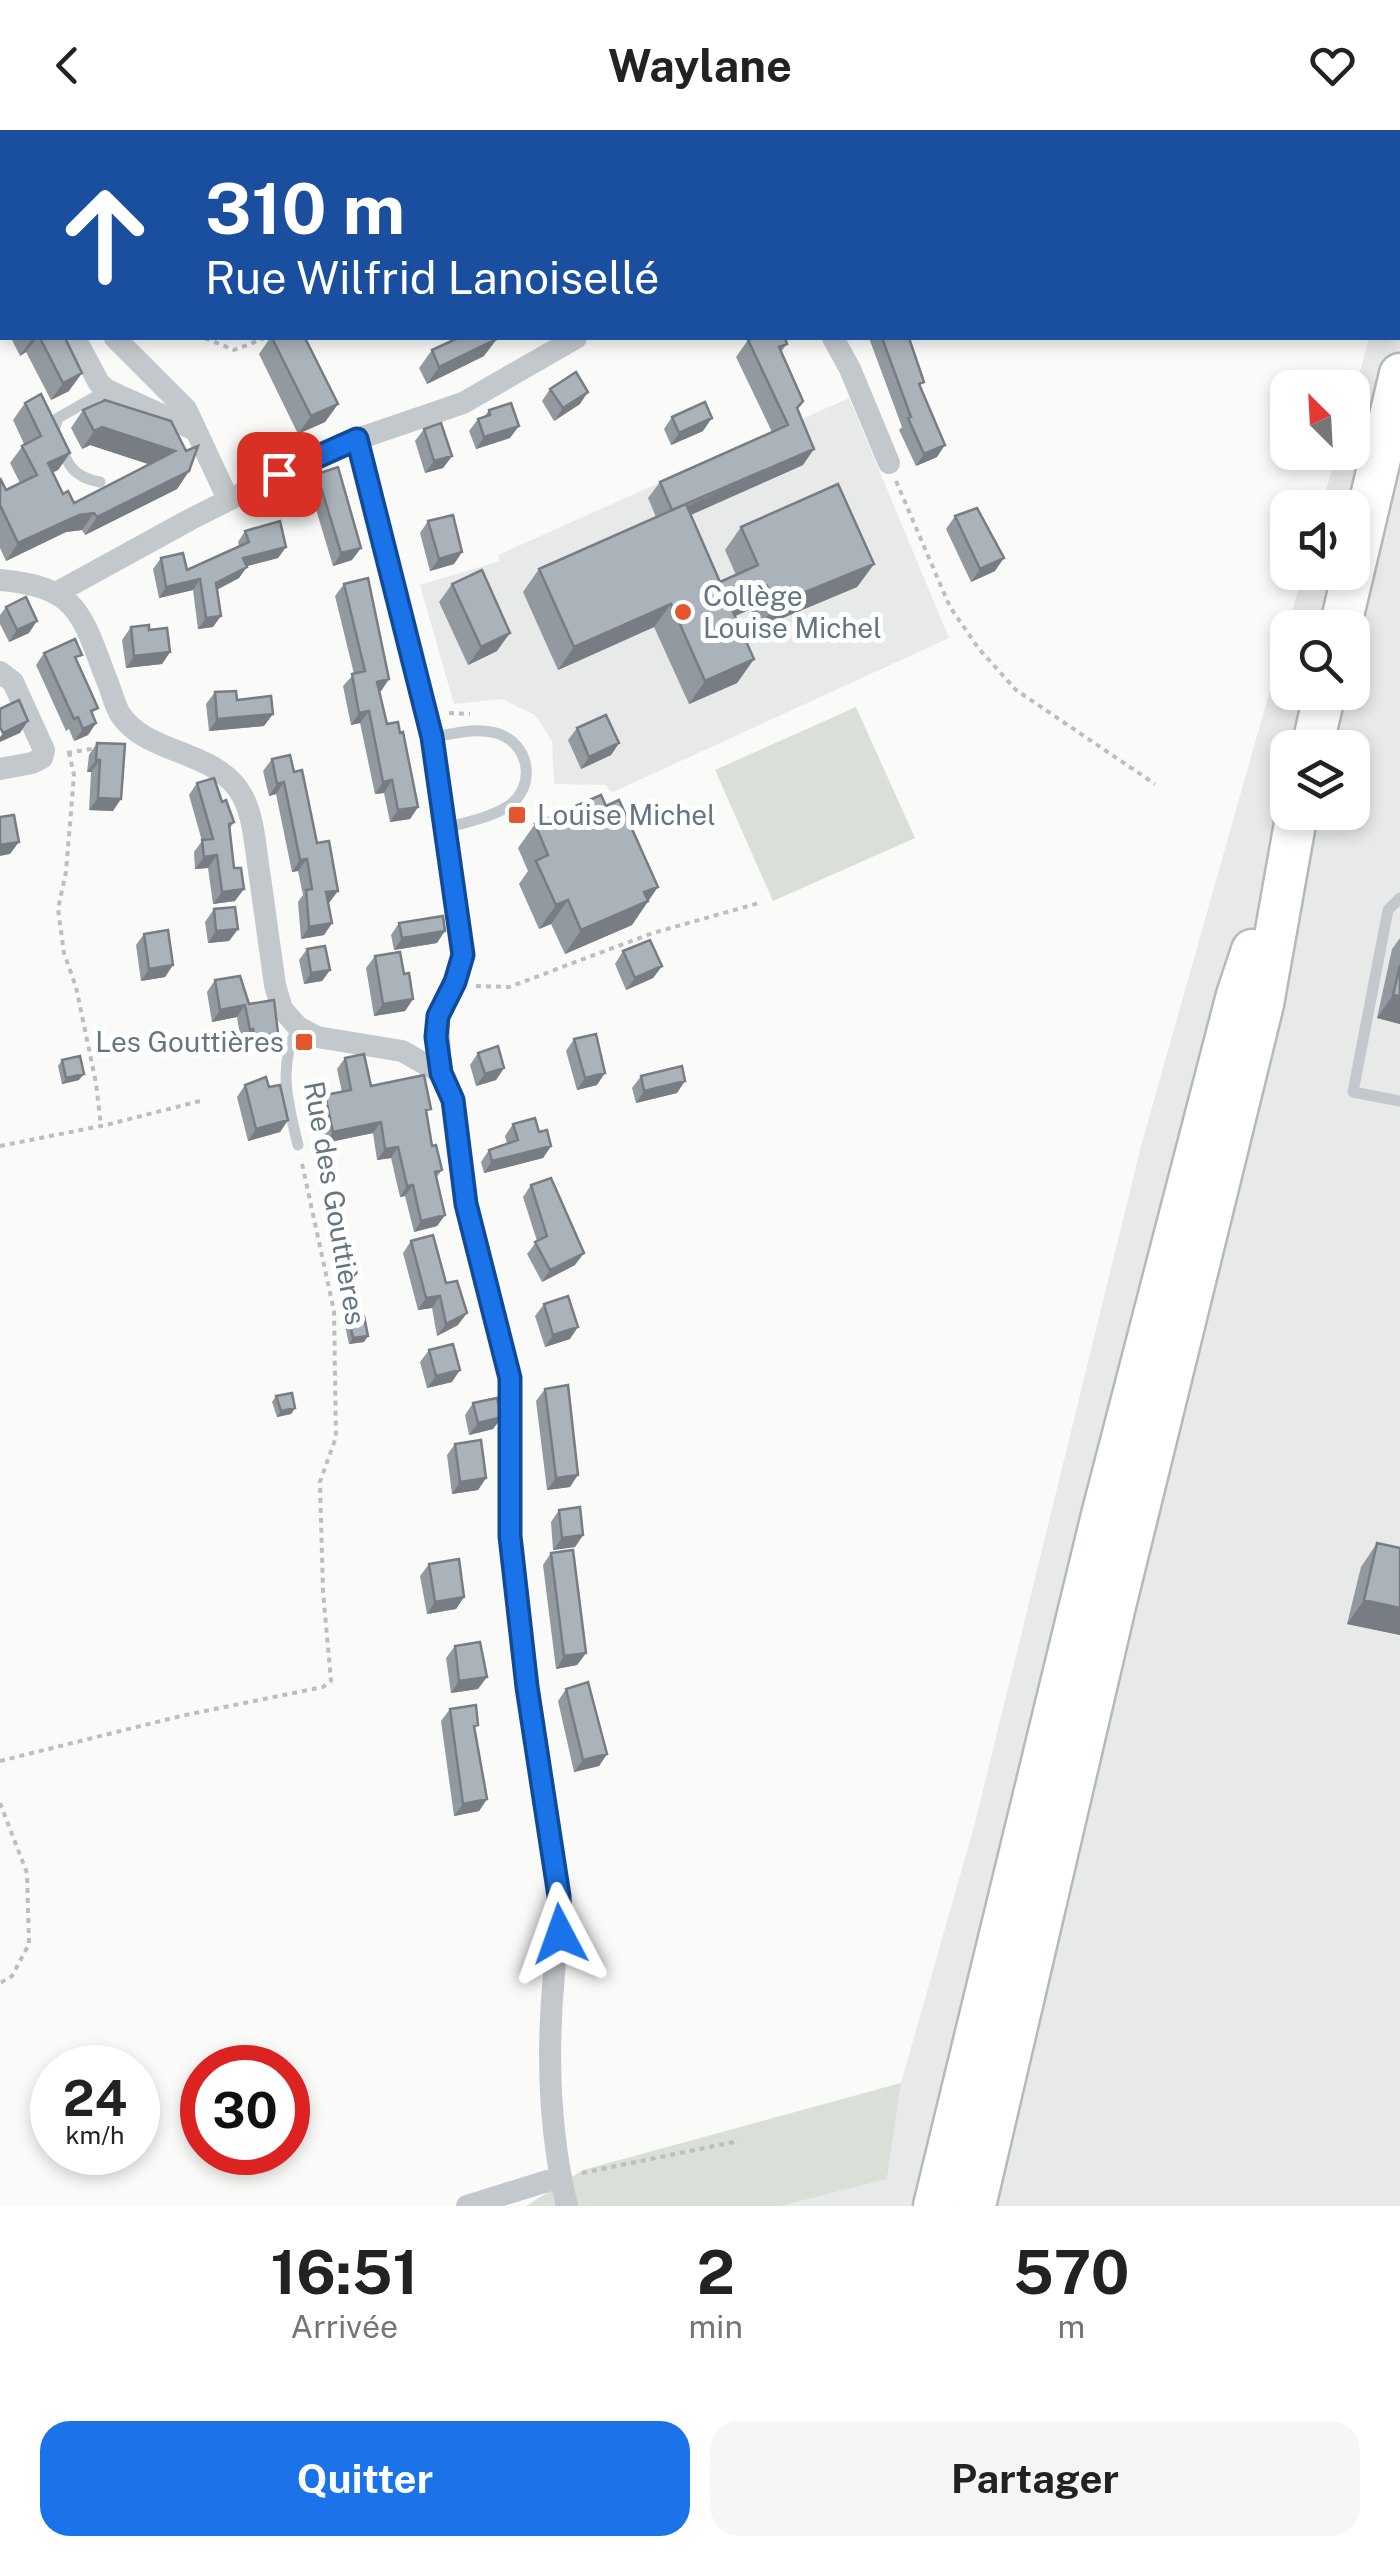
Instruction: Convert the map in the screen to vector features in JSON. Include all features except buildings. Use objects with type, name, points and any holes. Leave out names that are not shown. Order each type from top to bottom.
[{"type":"highway","points":[[1344,610],[1400,374]]},
{"type":"highway","points":[[934,2205],[1102,1515],[1237,995],[1291,830]]},
{"type":"highway","points":[[974,2206],[1115,1606],[1263,1004],[1293,830]]},
{"type":"street","points":[[76,340],[99,383],[195,430]]},
{"type":"street","points":[[117,340],[186,409],[228,500]]},
{"type":"street","points":[[58,592],[228,500],[357,439],[463,403],[543,346],[568,340]]},
{"type":"street","points":[[834,340],[888,463]]},
{"type":"street","points":[[113,393],[131,356]]},
{"type":"street","points":[[357,439],[432,737],[463,955],[438,1016],[402,1051]]},
{"type":"street","points":[[0,580],[44,586],[58,592],[84,620],[120,714],[136,731],[223,771],[245,800],[282,1009],[298,1026],[317,1037],[402,1051],[441,1073]]},
{"type":"street","points":[[0,672],[14,682],[44,750],[42,758],[32,764],[0,769]]},
{"type":"street","points":[[438,1016],[441,1073],[453,1100],[466,1204],[510,1378],[510,1536],[559,1896],[560,1934],[554,1974],[552,2096],[564,2191],[467,2206]]},
{"type":"lane","points":[[100,482],[81,479],[71,468],[54,430],[58,418],[113,393]]},
{"type":"lane","points":[[432,737],[481,730],[500,733],[515,744],[526,762],[522,792],[508,806],[446,828]]},
{"type":"lane","points":[[1400,898],[1388,910],[1354,1092],[1400,1101]]},
{"type":"lane","name":"Rue des Gouttières","points":[[298,1026],[285,1066],[286,1092],[298,1145]]},
{"type":"path","points":[[210,340],[234,350],[260,340]]},
{"type":"path","points":[[888,463],[950,607],[979,649],[1016,690],[1156,784]]},
{"type":"path","points":[[42,758],[118,744],[136,731]]},
{"type":"path","points":[[69,752],[74,775],[72,806],[58,909],[64,952],[76,988],[96,1083],[101,1126]]},
{"type":"path","points":[[452,988],[510,987],[653,933],[759,903]]},
{"type":"path","points":[[0,1146],[200,1101]]},
{"type":"path","name":"Rue des Gouttières","points":[[0,1761],[180,1716],[323,1687],[331,1682],[320,1482],[336,1436],[334,1312],[298,1145]]},
{"type":"path","points":[[0,1803],[27,1872],[29,1944],[12,1976],[0,1983]]},
{"type":"path","points":[[564,2191],[740,2142]]},
{"type":"shaded area","points":[[1368,340],[1400,340],[1400,2206],[781,2206],[887,2179],[901,2083],[975,1823],[1141,1146],[1270,690],[1270,710],[1370,710],[1370,610],[1293,610],[1298,590],[1370,590],[1370,490],[1326,490],[1332,470],[1370,470],[1370,370],[1360,370]]},
{"type":"shaded area","name":"Collège Louise Michel","points":[[849,398],[949,638],[611,793],[606,785],[554,784],[552,741],[535,715],[502,699],[454,704],[420,585],[500,561],[498,555]]},
{"type":"shaded area","points":[[856,707],[915,838],[773,901],[715,770]]},
{"type":"shaded area","points":[[901,2083],[887,2179],[781,2206],[526,2206],[583,2170]]},
{"type":"place","name":"Collège Louise Michel","points":[[683,612]]},
{"type":"place","name":"Louise Michel","points":[[517,815]]},
{"type":"place","name":"Les Gouttières","points":[[304,1042]]},
{"type":"route","points":[[279,474],[357,439],[432,737],[463,955],[438,1016],[436,1037],[441,1073],[453,1100],[466,1204],[510,1378],[510,1536],[527,1687],[559,1896],[560,1934]]}]
